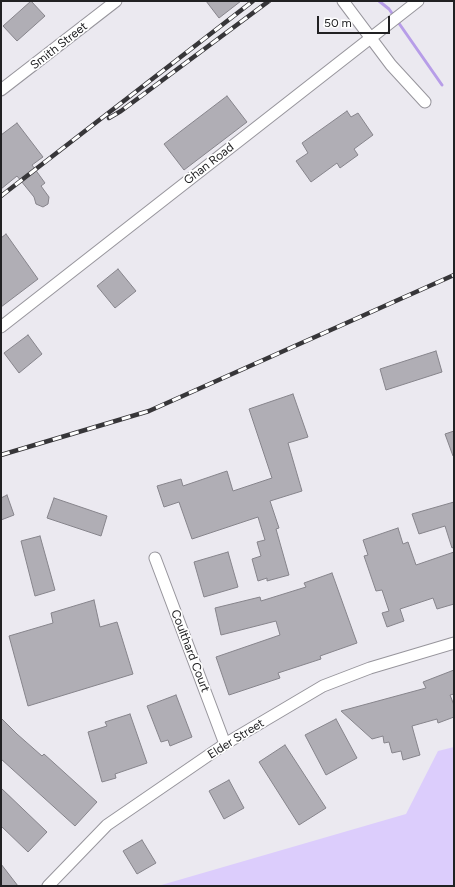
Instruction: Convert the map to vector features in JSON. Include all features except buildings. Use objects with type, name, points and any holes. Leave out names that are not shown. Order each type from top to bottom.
[{"type":"street","name":"Smith Street","points":[[1,90],[116,1]]},
{"type":"street","points":[[343,1],[399,74],[425,102]]},
{"type":"street","name":"Ghan Road","points":[[1,327],[418,1]]},
{"type":"street","name":"Coulthard Court","points":[[155,558],[225,744]]},
{"type":"street","name":"Elder Street","points":[[48,886],[107,825],[225,744],[322,686],[370,668],[454,643]]},
{"type":"shaded area","points":[[454,747],[454,886],[158,886],[406,814],[438,751]]},
{"type":"waterway","points":[[379,1],[389,9],[442,85]]},
{"type":"railway","points":[[1,196],[253,1]]},
{"type":"railway","points":[[109,118],[121,111],[269,1]]},
{"type":"railway","points":[[1,455],[149,411],[454,275]]}]
